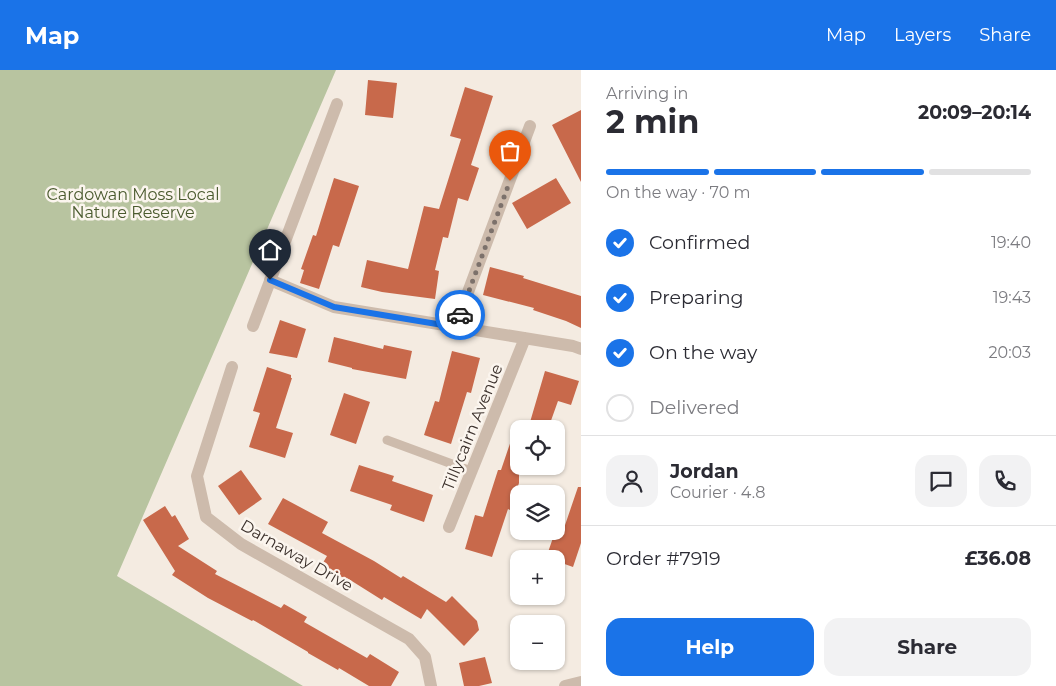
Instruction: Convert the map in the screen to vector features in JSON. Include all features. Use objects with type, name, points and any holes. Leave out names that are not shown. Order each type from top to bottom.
[{"type":"street","points":[[252,326],[337,104]]},
{"type":"street","points":[[455,327],[530,126]]},
{"type":"street","points":[[270,280],[334,307],[573,346],[581,349]]},
{"type":"street","name":"Tillycairn Avenue","points":[[449,527],[525,338]]},
{"type":"street","name":"Darnaway Drive","points":[[232,367],[197,476],[206,517],[241,544],[409,639],[425,657],[431,686]]},
{"type":"street","points":[[565,686],[581,682]]},
{"type":"lane","points":[[387,440],[471,471]]},
{"type":"green space","name":"Cardowan Moss Local Nature Reserve","points":[[0,70],[336,70],[117,576],[303,686],[0,686]]},
{"type":"building","points":[[368,80],[397,83],[393,118],[365,115]]},
{"type":"building","points":[[465,87],[493,96],[471,165],[479,168],[468,201],[458,198],[448,238],[443,237],[435,270],[439,271],[435,299],[382,292],[361,287],[367,260],[408,269],[424,206],[439,209],[461,139],[450,136]]},
{"type":"building","points":[[581,110],[581,182],[552,125]]},
{"type":"building","points":[[334,178],[359,186],[339,247],[333,245],[319,289],[300,283],[304,270],[301,269],[313,235],[316,236]]},
{"type":"building","points":[[556,178],[571,203],[527,229],[512,203]]},
{"type":"building","points":[[490,267],[524,276],[523,278],[581,296],[581,328],[533,310],[534,308],[483,295]]},
{"type":"building","points":[[280,320],[306,329],[297,358],[269,353]]},
{"type":"building","points":[[334,337],[383,349],[384,345],[412,351],[406,379],[352,369],[328,362]]},
{"type":"building","points":[[452,351],[480,358],[471,393],[467,392],[451,444],[424,435],[435,401],[439,402]]},
{"type":"building","points":[[267,367],[291,375],[292,378],[276,428],[293,433],[285,458],[249,447],[260,413],[253,411]]},
{"type":"building","points":[[545,371],[579,381],[571,405],[558,401],[551,420],[531,420]]},
{"type":"building","points":[[344,393],[370,402],[356,444],[330,435]]},
{"type":"building","points":[[510,444],[510,475],[519,475],[519,483],[518,485],[510,485],[510,510],[508,509],[492,557],[465,549],[475,515],[483,517],[498,470],[501,470]]},
{"type":"building","points":[[359,465],[394,476],[392,481],[433,495],[424,522],[390,510],[392,505],[350,491]]},
{"type":"building","points":[[241,470],[262,499],[239,515],[218,486]]},
{"type":"building","points":[[578,487],[581,487],[581,543],[573,567],[565,564],[565,550],[549,550],[552,540],[565,540],[565,525]]},
{"type":"building","points":[[283,498],[328,522],[322,533],[401,578],[403,576],[446,602],[452,596],[477,621],[479,630],[464,646],[427,609],[421,619],[384,597],[382,600],[347,578],[321,566],[327,556],[268,524]]},
{"type":"building","points":[[165,506],[172,517],[175,515],[189,539],[178,546],[217,571],[215,574],[281,608],[284,604],[307,617],[304,622],[367,658],[370,654],[399,672],[391,686],[369,686],[253,620],[208,598],[172,575],[175,571],[143,520]]},
{"type":"building","points":[[485,657],[492,683],[479,686],[464,686],[459,663]]},
{"type":"way so far","points":[[460,315],[510,181]]},
{"type":"route","points":[[270,280],[334,307],[455,327],[460,315]]}]
